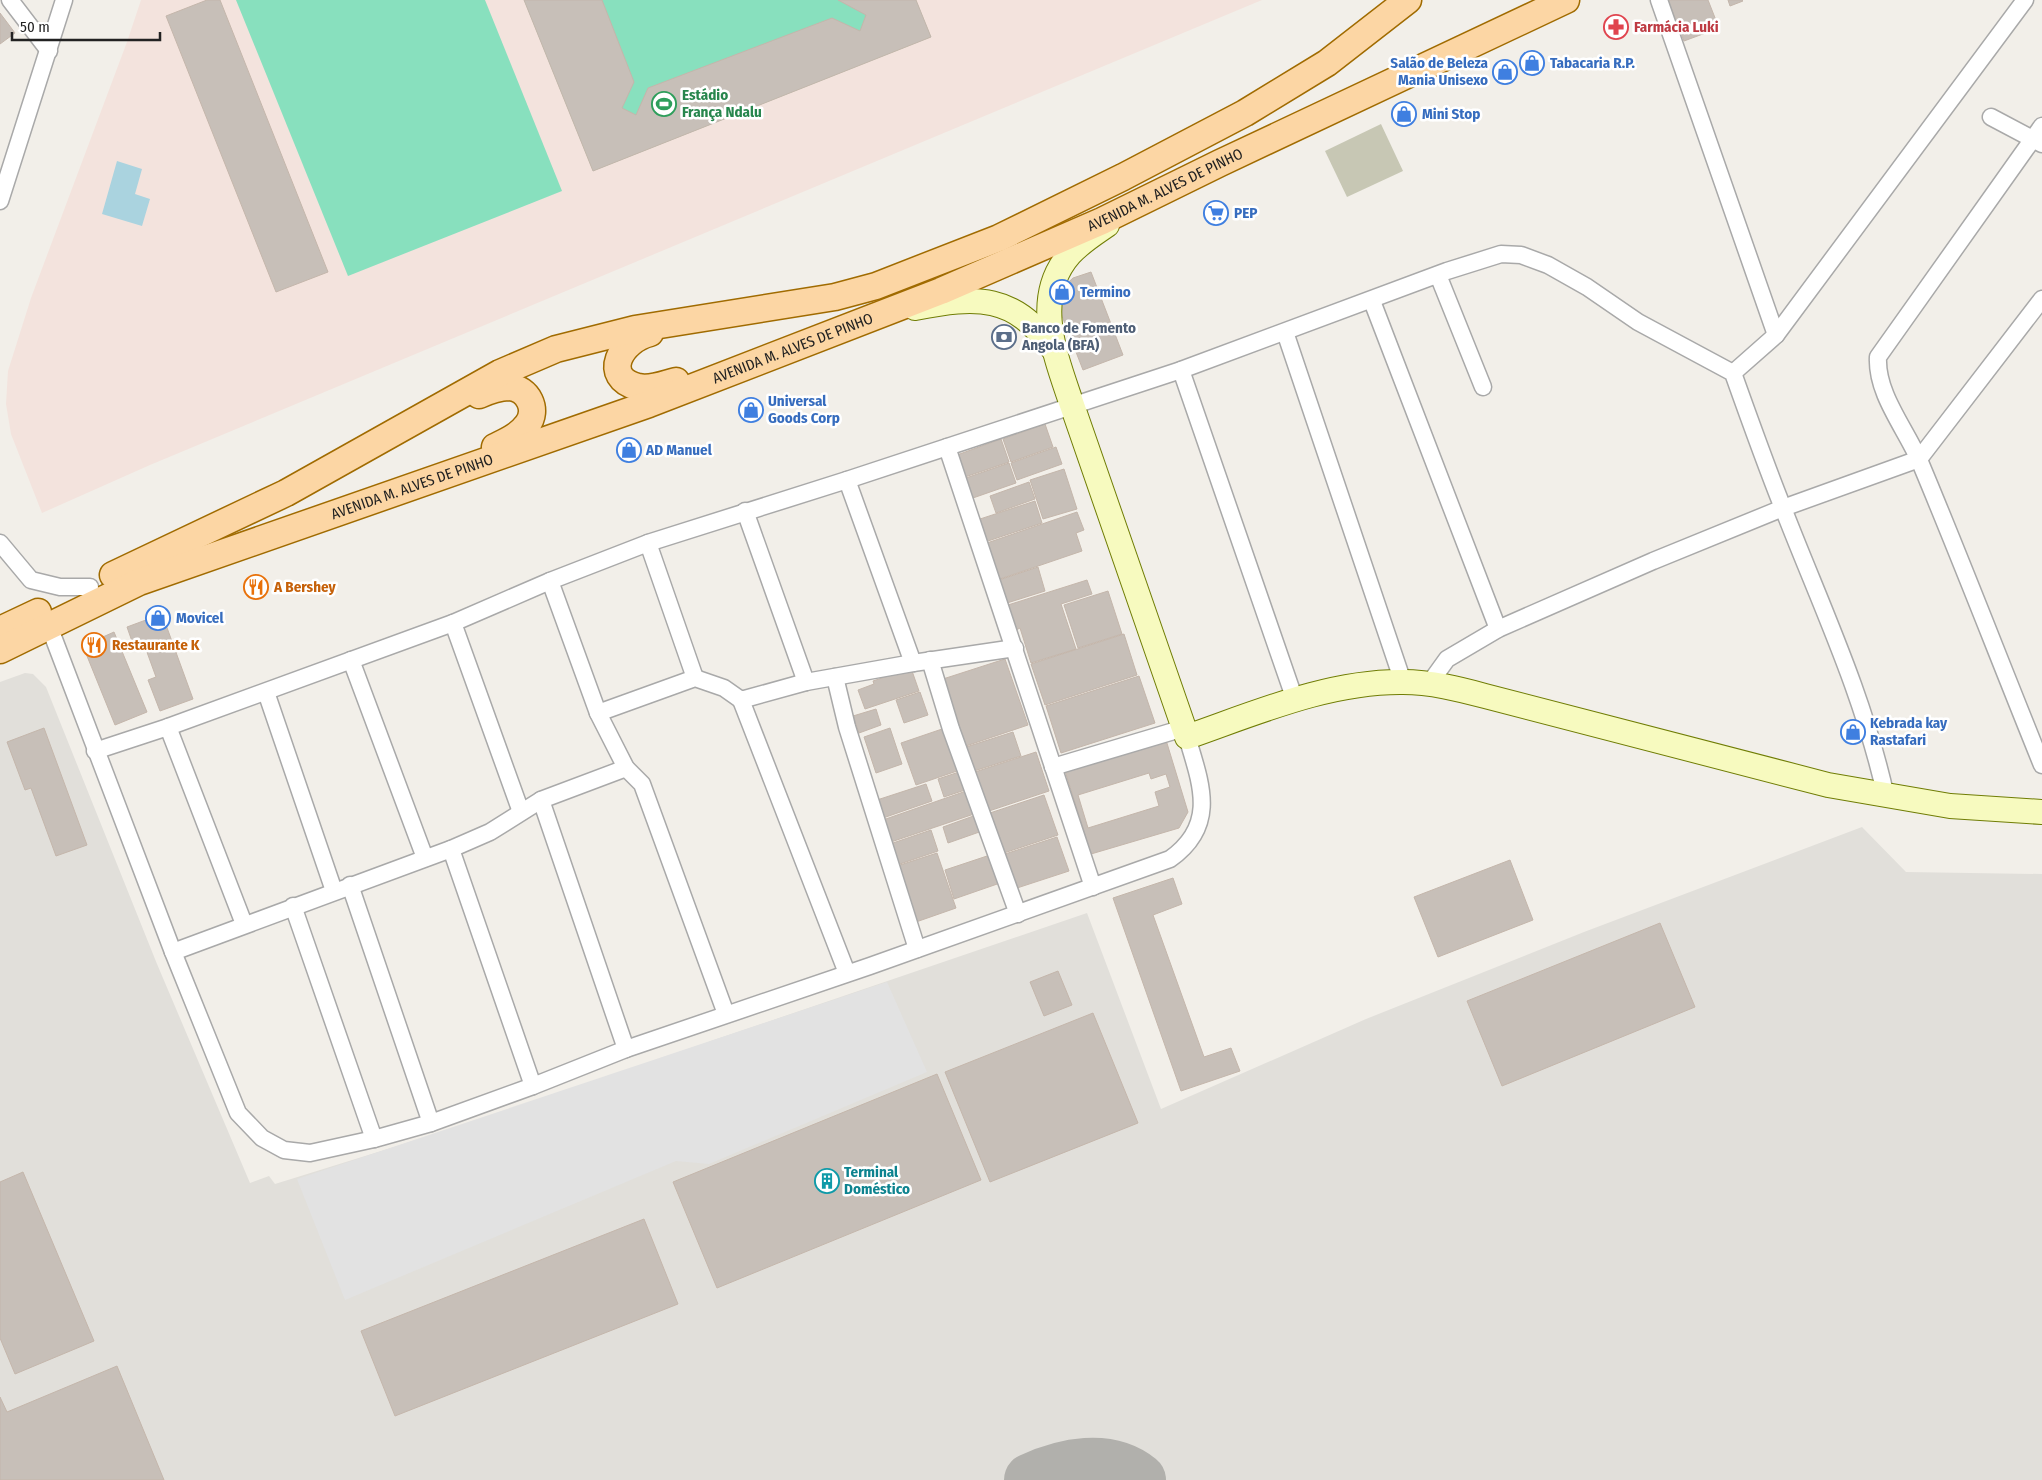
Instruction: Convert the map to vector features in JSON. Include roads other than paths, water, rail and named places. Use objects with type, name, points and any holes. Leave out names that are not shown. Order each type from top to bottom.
[{"type":"main road","name":"AVENIDA M. ALVES DE PINHO","points":[[0,630],[286,493],[500,373],[556,349],[635,329],[835,297],[876,286],[999,238],[1123,177],[1246,113],[1326,62],[1408,0]]},
{"type":"main road","points":[[1462,48],[1503,24],[1536,0]]},
{"type":"main road","name":"AVENIDA M. ALVES DE PINHO","points":[[0,650],[139,582],[649,404],[994,268],[1147,200],[1220,163],[1566,0]]},
{"type":"main road","points":[[766,308],[642,335],[625,346],[620,354],[617,363],[620,373],[627,382],[639,387],[652,387],[783,350]]},
{"type":"main road","points":[[371,446],[495,389],[510,387],[523,392],[531,402],[532,413],[529,424],[509,440],[384,496]]},
{"type":"street","points":[[10,0],[48,51]]},
{"type":"street","points":[[0,201],[64,0]]},
{"type":"street","points":[[1659,0],[1776,335]]},
{"type":"street","points":[[1733,373],[1776,335],[2025,0]]},
{"type":"street","points":[[1991,117],[2039,137],[1878,357],[1877,367],[1882,384],[1919,459],[2042,765]]},
{"type":"street","points":[[48,626],[173,952],[238,1113],[262,1138],[284,1150],[304,1153],[374,1139],[431,1123],[533,1086],[626,1048],[1018,914],[1170,859],[1183,850],[1200,823],[1203,809],[1201,787],[1186,733],[1054,351],[1048,315],[1050,293],[1058,273],[1070,254],[1087,239],[1147,200]]},
{"type":"street","points":[[95,751],[266,692],[453,623],[550,581],[648,543],[848,480],[1181,370],[1372,301],[1438,275],[1501,254],[1521,255],[1548,265],[1587,287],[1638,322],[1733,373],[1783,508],[1842,651],[1864,713],[1886,797]]},
{"type":"street","points":[[1438,275],[1483,387]]},
{"type":"street","points":[[1429,684],[1447,658],[1498,629],[1653,561],[1783,508],[1919,459],[2042,299]]},
{"type":"street","points":[[864,320],[945,303],[971,301],[996,303],[1018,312],[1039,329],[1054,351]]},
{"type":"street","points":[[1372,301],[1498,629]]},
{"type":"street","points":[[1285,332],[1403,682]]},
{"type":"street","points":[[1181,370],[1295,700]]},
{"type":"street","points":[[948,447],[1093,887]]},
{"type":"street","points":[[848,480],[913,663]]},
{"type":"street","points":[[745,512],[806,682]]},
{"type":"street","points":[[0,543],[31,580],[60,588],[90,587]]},
{"type":"street","points":[[648,543],[695,678]]},
{"type":"street","points":[[550,581],[598,712],[626,768],[642,784],[726,1014]]},
{"type":"street","points":[[453,623],[521,812]]},
{"type":"street","points":[[741,700],[806,682],[930,660],[1015,648]]},
{"type":"street","points":[[351,660],[425,858]]},
{"type":"street","points":[[930,660],[951,729],[1018,914]]},
{"type":"street","points":[[835,677],[847,727],[917,949]]},
{"type":"street","points":[[598,712],[695,678],[724,688],[741,700],[847,973]]},
{"type":"street","points":[[1053,767],[1186,733],[1336,689],[1403,682],[1429,684],[1486,696],[1828,785],[1886,797],[1950,806],[2042,812]]},
{"type":"street","points":[[266,692],[334,891]]},
{"type":"street","points":[[168,727],[244,924]]},
{"type":"street","points":[[173,952],[244,924],[451,849],[490,832],[541,800],[626,768]]},
{"type":"street","points":[[541,800],[626,1048]]},
{"type":"street","points":[[451,849],[533,1086]]},
{"type":"street","points":[[350,886],[431,1123]]},
{"type":"street","points":[[293,906],[374,1139]]},
{"type":"water","points":[[117,161],[142,169],[135,194],[150,199],[142,226],[102,214]]},
{"type":"place","name":"Farmácia Luki","points":[[1616,27]]},
{"type":"place","name":"Tabacaria R.P.","points":[[1532,63]]},
{"type":"place","name":"Salão de Beleza Mania Unisexo","points":[[1505,72]]},
{"type":"place","name":"Estádio França Ndalu","points":[[664,104]]},
{"type":"place","name":"Mini Stop","points":[[1404,114]]},
{"type":"place","name":"PEP","points":[[1216,213]]},
{"type":"place","name":"Termino","points":[[1062,292]]},
{"type":"place","name":"Banco de Fomento Angola (BFA)","points":[[1004,337]]},
{"type":"place","name":"Universal Goods Corp","points":[[751,410]]},
{"type":"place","name":"AD Manuel","points":[[629,450]]},
{"type":"place","name":"A Bershey","points":[[256,587]]},
{"type":"place","name":"Movicel","points":[[158,618]]},
{"type":"place","name":"Restaurante K","points":[[94,645]]},
{"type":"place","name":"Kebrada kay Rastafari","points":[[1853,732]]},
{"type":"place","name":"Terminal Doméstico","points":[[827,1181]]}]
